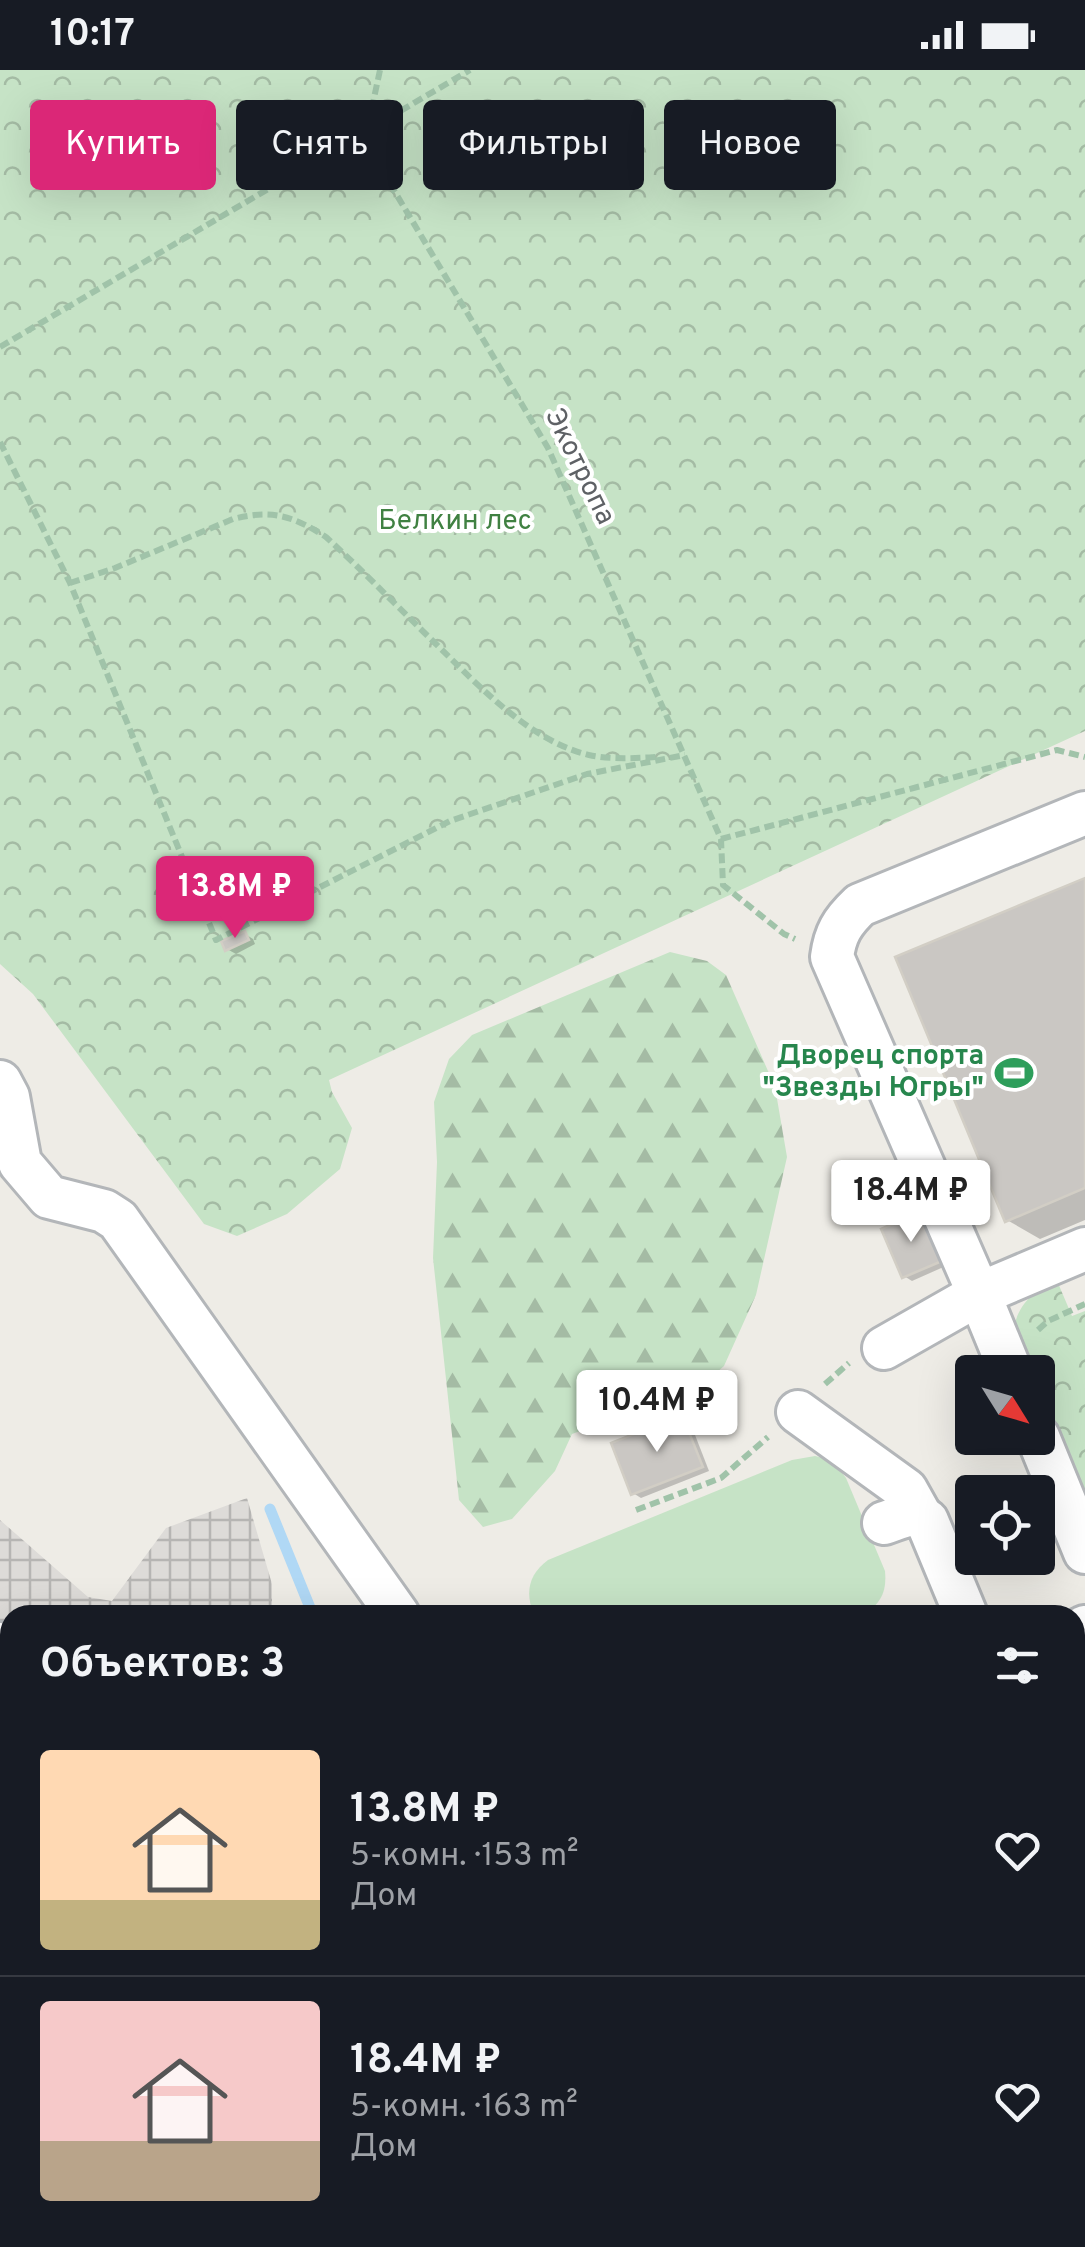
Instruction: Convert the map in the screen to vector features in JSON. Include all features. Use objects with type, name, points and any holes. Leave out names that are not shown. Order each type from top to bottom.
[{"type":"street","points":[[1020,1355],[979,1294],[832,957],[835,936],[844,920],[860,906],[1085,813]]},
{"type":"street","points":[[0,1082],[8,1097],[20,1163],[49,1197],[104,1211],[118,1220],[391,1605]]},
{"type":"street","points":[[884,1348],[979,1294],[1085,1249]]},
{"type":"street","points":[[798,1412],[906,1490],[902,1519],[927,1521],[962,1605]]},
{"type":"street","points":[[1045,1455],[1085,1552]]},
{"type":"path","points":[[374,100],[380,70]]},
{"type":"path","points":[[403,110],[470,70]]},
{"type":"path","points":[[0,347],[267,190]]},
{"type":"path","name":"Экотропа","points":[[394,190],[548,448],[721,839],[723,884],[784,934],[832,957]]},
{"type":"path","points":[[0,442],[70,583],[216,940],[450,821],[587,774],[685,755]]},
{"type":"path","points":[[70,583],[253,514],[276,514],[302,521],[326,537],[486,692],[529,726],[591,756],[621,759],[685,755]]},
{"type":"path","points":[[721,839],[1058,750],[1085,757]]},
{"type":"path","points":[[1022,1355],[1048,1320],[1085,1304]]},
{"type":"path","points":[[636,1510],[721,1478],[798,1412],[845,1365],[884,1348]]},
{"type":"shaded area","points":[[247,1498],[272,1584],[272,1605],[0,1605],[0,1520],[88,1597],[112,1601],[166,1528]]},
{"type":"green space","name":"Белкин лес","points":[[0,70],[1085,70],[1085,731],[329,1080],[352,1128],[340,1169],[287,1214],[237,1236],[204,1224],[33,994],[0,964]]},
{"type":"green space","points":[[670,952],[707,961],[726,975],[775,1087],[787,1157],[756,1295],[724,1366],[699,1388],[572,1434],[555,1471],[512,1519],[483,1527],[459,1500],[433,1258],[437,1162],[434,1102],[449,1059],[472,1035]]},
{"type":"green space","points":[[1055,1276],[1072,1316],[1085,1311],[1085,1520],[1055,1447],[1055,1355],[1019,1355],[1014,1338],[1018,1315],[1034,1293]]},
{"type":"green space","points":[[815,1456],[825,1459],[846,1478],[885,1571],[882,1596],[876,1605],[532,1605],[530,1585],[548,1560],[792,1460]]},
{"type":"building","name":"Дворец спорта \"Звезды Югры\"","points":[[1085,878],[1085,1188],[1005,1222],[895,957]]},
{"type":"building","points":[[245,931],[249,940],[225,951],[221,941]]},
{"type":"building","points":[[920,1212],[942,1261],[902,1278],[881,1229]]},
{"type":"building","points":[[682,1415],[703,1467],[631,1495],[611,1443]]},
{"type":"waterway","points":[[270,1509],[309,1605]]},
{"type":"place","name":"Дворец спорта \"Звезды Югры\"","points":[[1014,1073]]}]
